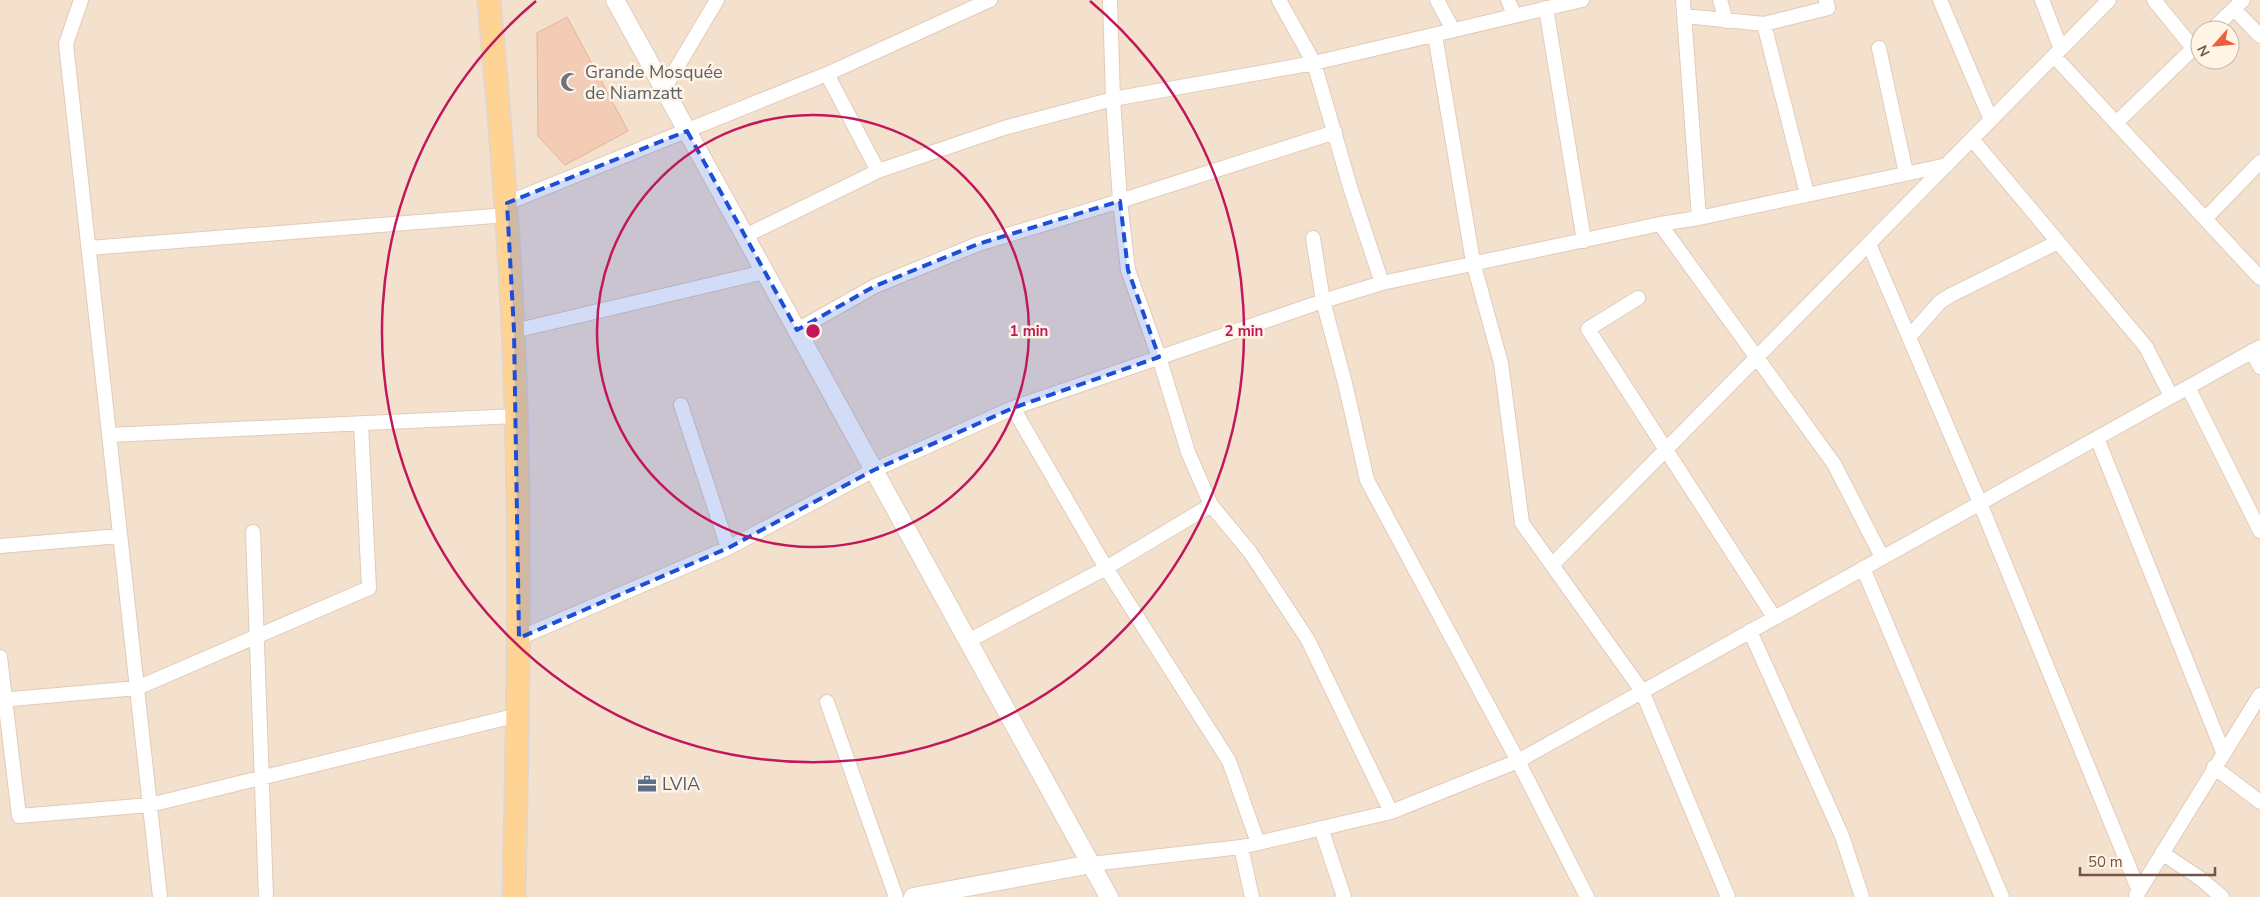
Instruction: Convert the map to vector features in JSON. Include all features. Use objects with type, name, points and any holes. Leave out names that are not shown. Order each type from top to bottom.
[{"type":"main road","points":[[489,0],[507,209],[514,331],[519,638],[514,897]]},
{"type":"street","points":[[81,0],[66,44],[160,897]]},
{"type":"street","points":[[615,0],[1109,897]]},
{"type":"street","points":[[664,90],[717,0]]},
{"type":"street","points":[[89,248],[507,209],[687,131],[827,74],[990,0]]},
{"type":"street","points":[[1110,0],[1113,100],[1120,201],[1128,270],[1159,357],[1188,452],[1212,505],[1250,552],[1308,640],[1391,812]]},
{"type":"street","points":[[1279,0],[1314,63],[1324,103],[1335,132],[1351,190],[1382,283]]},
{"type":"street","points":[[1438,0],[1453,30]]},
{"type":"street","points":[[1508,0],[1514,14]]},
{"type":"street","points":[[745,236],[878,171],[1004,128],[1113,100],[1314,63],[1435,35],[1514,14],[1582,0]]},
{"type":"street","points":[[1683,0],[1699,218]]},
{"type":"street","points":[[1720,0],[1726,21]]},
{"type":"street","points":[[1685,16],[1764,24],[1828,8],[1826,0]]},
{"type":"street","points":[[1940,0],[1991,120]]},
{"type":"street","points":[[2042,0],[2057,53],[2116,123],[2260,278]]},
{"type":"street","points":[[1552,566],[2109,0]]},
{"type":"street","points":[[2154,0],[2190,38]]},
{"type":"street","points":[[2222,20],[2239,4],[2260,36]]},
{"type":"street","points":[[1546,8],[1584,241]]},
{"type":"street","points":[[1764,24],[1807,194]]},
{"type":"street","points":[[1435,35],[1473,262],[1501,364],[1522,523],[1642,691],[1728,897]]},
{"type":"street","points":[[1879,48],[1906,172]]},
{"type":"street","points":[[2116,123],[2190,52]]},
{"type":"street","points":[[827,74],[878,171]]},
{"type":"street","points":[[796,330],[875,286],[978,244],[1335,132]]},
{"type":"street","points":[[1972,140],[2146,347],[2170,396]]},
{"type":"street","points":[[2205,219],[2260,162]]},
{"type":"street","points":[[519,638],[728,548],[874,470],[1013,408],[1323,301],[1382,283],[1473,262],[1584,241],[1660,224],[1699,218],[1906,172],[1947,165]]},
{"type":"street","points":[[1660,224],[1834,464],[1882,557]]},
{"type":"street","points":[[1313,238],[1323,301],[1345,383],[1367,480],[1518,761],[1587,897]]},
{"type":"street","points":[[1909,337],[1940,302],[2058,242]]},
{"type":"street","points":[[1869,244],[1980,503],[2137,894]]},
{"type":"street","points":[[514,331],[764,272]]},
{"type":"street","points":[[1638,298],[1588,329],[1774,618]]},
{"type":"street","points":[[913,897],[1091,864],[1241,847],[1391,812],[1518,761],[2256,349],[2260,367]]},
{"type":"street","points":[[2188,387],[2260,531]]},
{"type":"street","points":[[681,405],[728,548]]},
{"type":"street","points":[[1013,408],[1106,568],[1229,761],[1258,843]]},
{"type":"street","points":[[109,435],[516,416]]},
{"type":"street","points":[[2,700],[137,688],[369,588],[360,424]]},
{"type":"street","points":[[2096,438],[2223,752]]},
{"type":"street","points":[[968,641],[1106,568],[1212,505]]},
{"type":"street","points":[[253,532],[266,897]]},
{"type":"street","points":[[0,546],[120,536]]},
{"type":"street","points":[[1863,568],[2002,897]]},
{"type":"street","points":[[1750,631],[1842,836],[1862,897]]},
{"type":"street","points":[[0,657],[2,700],[19,816],[150,804],[518,715]]},
{"type":"street","points":[[2137,894],[2223,752],[2255,711],[2260,695]]},
{"type":"street","points":[[827,702],[896,897]]},
{"type":"street","points":[[2214,767],[2260,802]]},
{"type":"street","points":[[1321,828],[1344,897]]},
{"type":"street","points":[[1241,847],[1252,897]]},
{"type":"street","points":[[2162,852],[2201,879],[2222,897]]},
{"type":"highlighted area","points":[[687,131],[797,330],[875,286],[978,244],[1120,201],[1128,270],[1159,357],[1013,408],[874,470],[728,548],[519,638],[514,331],[507,203]]},
{"type":"shaded area","points":[[0,0],[2260,0],[2260,897],[0,897]]},
{"type":"building","name":"Grande Mosquée de Niamzatt","points":[[567,17],[628,131],[565,165],[538,136],[537,33]]},
{"type":"place","name":"Grande Mosquée de Niamzatt","points":[[570,82]]},
{"type":"place","name":"LVIA","points":[[647,784]]}]
